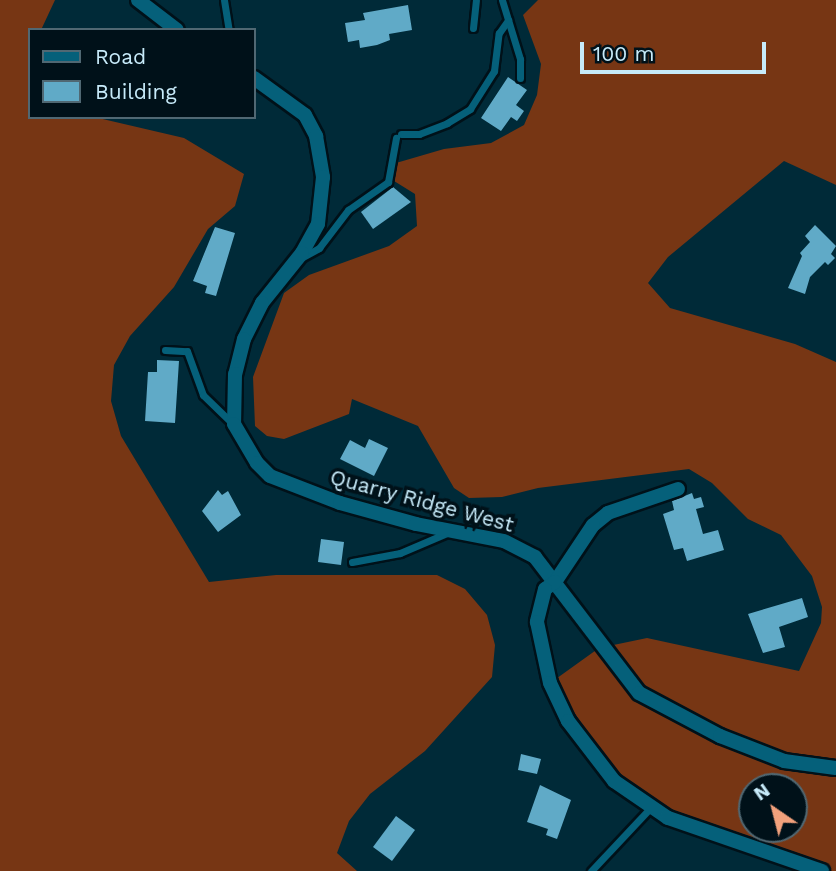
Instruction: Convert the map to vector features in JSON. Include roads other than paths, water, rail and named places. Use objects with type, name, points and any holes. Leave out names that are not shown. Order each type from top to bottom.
[{"type":"street","points":[[138,0],[174,28]]},
{"type":"street","points":[[234,424],[235,374],[243,339],[262,303],[297,259],[317,224],[323,177],[316,136],[301,109],[256,79]]},
{"type":"street","name":"Quarry Ridge West","points":[[234,424],[246,449],[270,476],[340,503],[451,531],[504,541],[535,557],[639,693],[720,736],[784,761],[836,768]]},
{"type":"street","points":[[678,489],[608,513],[593,525],[555,582],[545,589],[537,622],[550,683],[589,752],[614,781],[652,807],[704,832],[822,871]]},
{"type":"lane","points":[[224,0],[229,28]]},
{"type":"lane","points":[[474,28],[476,0]]},
{"type":"lane","points":[[502,0],[520,78]]},
{"type":"lane","points":[[297,259],[319,248],[348,210],[388,182],[399,136],[447,123],[470,109],[494,71],[499,33],[508,20]]},
{"type":"lane","points":[[164,349],[187,351],[203,395],[234,424]]},
{"type":"lane","points":[[352,562],[400,553],[451,531]]},
{"type":"lane","points":[[591,871],[652,807]]}]
